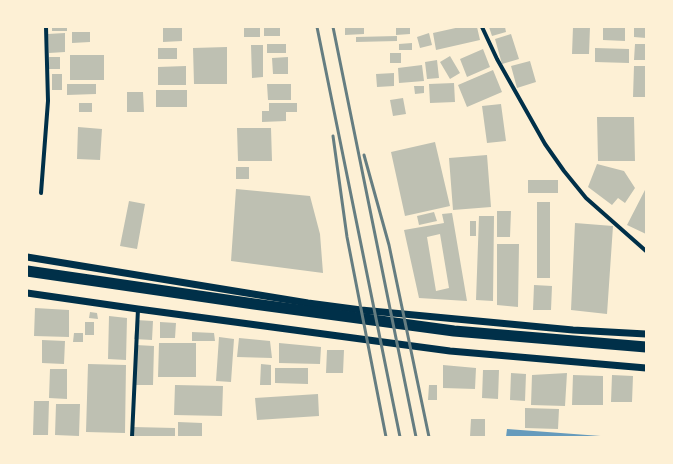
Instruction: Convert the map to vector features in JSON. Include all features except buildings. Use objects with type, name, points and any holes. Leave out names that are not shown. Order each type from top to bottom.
[{"type":"highway","points":[[27,271],[454,331],[646,347]]},
{"type":"street","points":[[41,193],[48,101],[46,27]]},
{"type":"street","points":[[482,27],[500,66],[545,144],[564,171],[586,198],[646,251]]},
{"type":"street","points":[[27,257],[301,302],[361,310],[573,330],[646,334]]},
{"type":"street","points":[[27,293],[450,351],[646,368]]},
{"type":"street","points":[[132,437],[138,309]]},
{"type":"water","points":[[507,429],[614,437],[506,437]]},
{"type":"railway","points":[[317,27],[400,437]]},
{"type":"railway","points":[[333,27],[416,437]]},
{"type":"railway","points":[[333,136],[347,237],[386,437]]},
{"type":"railway","points":[[364,155],[389,245],[429,437]]}]
